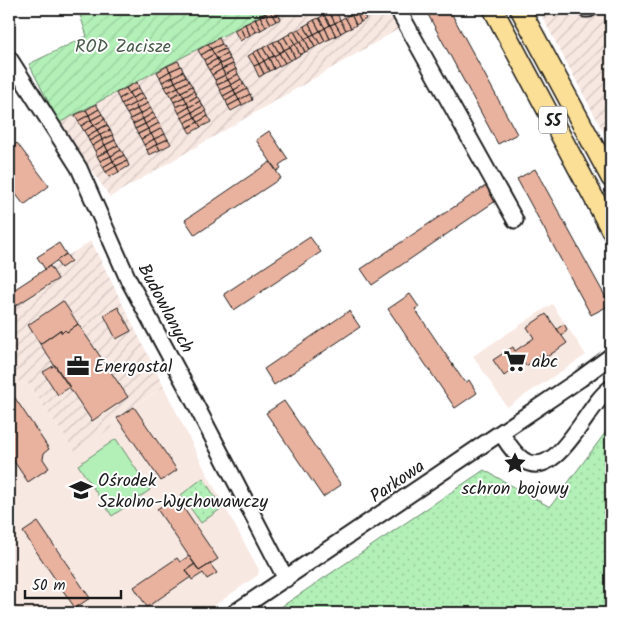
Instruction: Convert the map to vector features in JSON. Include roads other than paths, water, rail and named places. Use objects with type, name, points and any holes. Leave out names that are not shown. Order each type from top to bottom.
[{"type":"main road","name":"55","points":[[494,9],[611,230]]},
{"type":"main road","name":"55","points":[[520,9],[611,178]]},
{"type":"street","points":[[401,15],[515,220]]},
{"type":"street","name":"Budowlanych","points":[[9,58],[79,168],[128,280],[188,390],[286,579]]},
{"type":"street","name":"Parkowa","points":[[234,613],[501,433],[611,356]]},
{"type":"street","name":"Parkowa","points":[[580,379],[611,366]]},
{"type":"street","points":[[501,433],[524,460],[535,464],[548,461],[570,441],[595,403],[611,388]]},
{"type":"place","name":"abc","points":[[515,361]]},
{"type":"place","name":"Energostal","points":[[78,366]]},
{"type":"place","name":"schron bojowy","points":[[515,463]]},
{"type":"place","name":"Ośrodek Szkolno-Wychowawczy","points":[[81,490]]},
{"type":"park label","name":"ROD Zacisze","points":[[123,46]]}]
